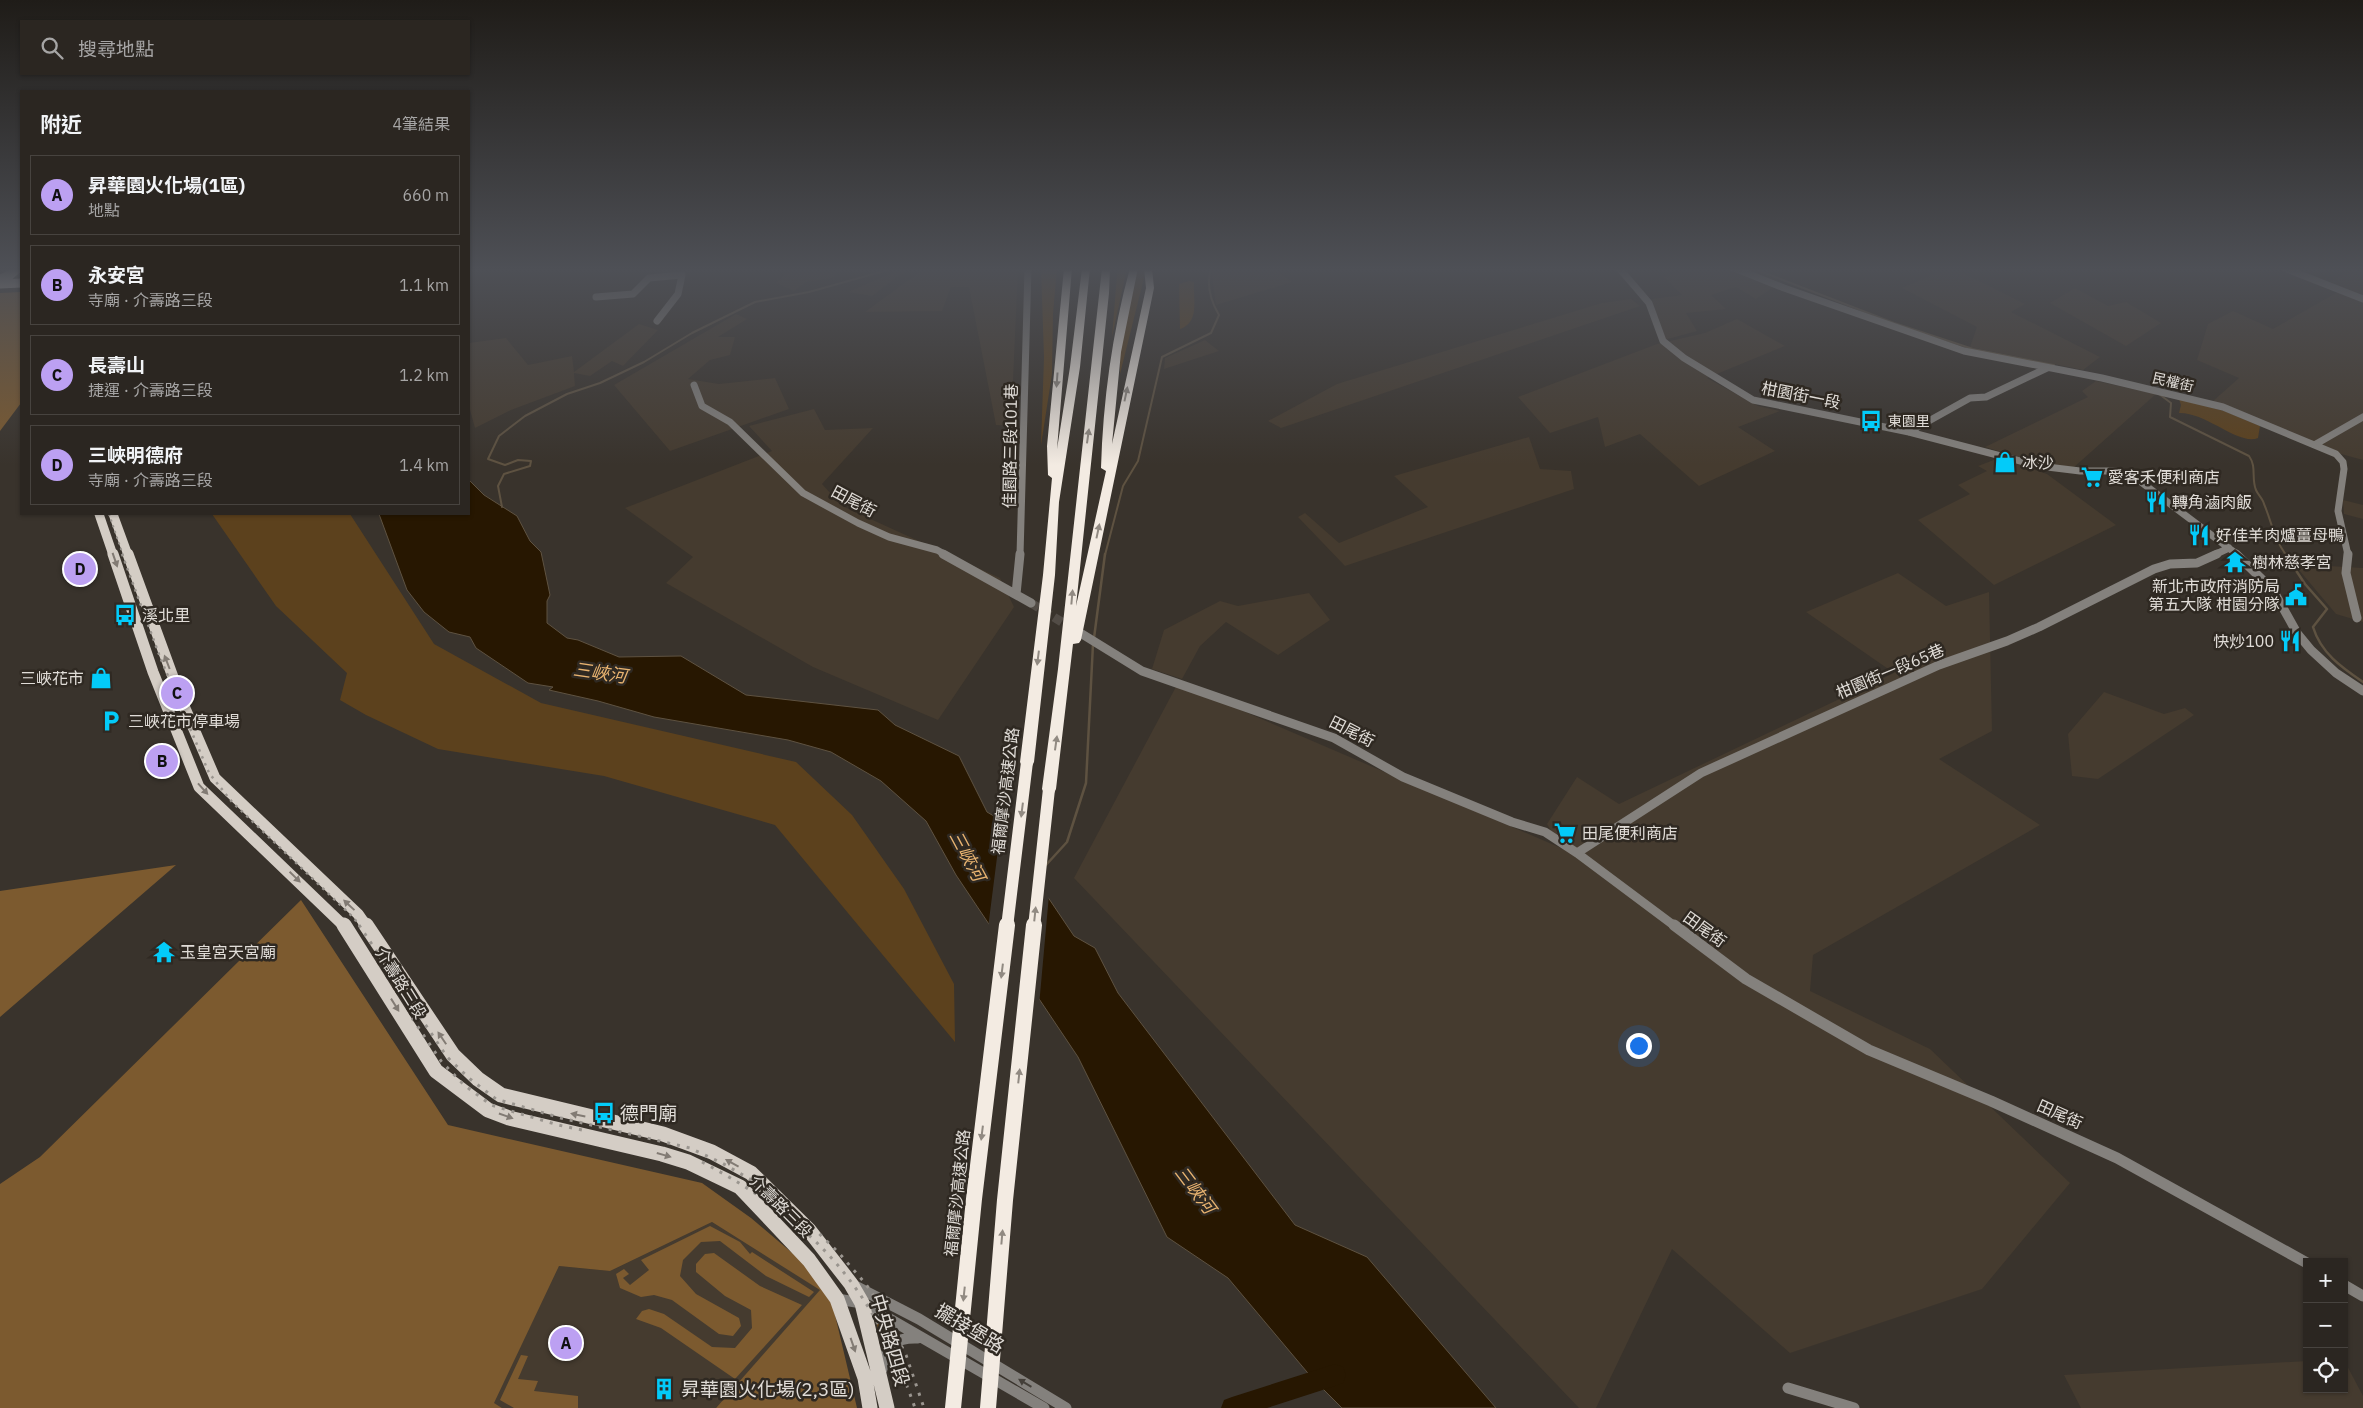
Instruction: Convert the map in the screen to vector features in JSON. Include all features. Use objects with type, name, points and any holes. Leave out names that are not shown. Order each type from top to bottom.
[{"type":"highway","points":[[1054,502],[1052,446],[1060,334]]},
{"type":"highway","name":"福爾摩沙高速公路","points":[[953,1408],[974,1199],[1028,762],[1054,502],[1079,334]]},
{"type":"highway","points":[[988,1408],[1005,1200],[1049,789],[1062,698],[1084,466],[1101,334]]},
{"type":"highway","points":[[1102,511],[1107,426],[1120,334]]},
{"type":"highway","points":[[1062,698],[1140,334]]},
{"type":"main road","name":"介壽路三段","points":[[99,515],[153,672],[184,755],[200,787],[344,925],[436,1071],[488,1110],[509,1118],[662,1154],[688,1162],[740,1187],[809,1260],[837,1299]]},
{"type":"main road","name":"介壽路三段","points":[[113,515],[181,699],[215,778],[358,914],[453,1055],[478,1079],[501,1095],[662,1134],[712,1152],[751,1173],[809,1230],[851,1284]]},
{"type":"main road","name":"中央路四段","points":[[851,1284],[862,1303],[887,1408]]},
{"type":"main road","name":"中央路四段","points":[[837,1299],[865,1378],[870,1408]]},
{"type":"street","name":"佳園路三段101巷","points":[[1016,594],[1022,529],[1026,334]]},
{"type":"street","name":"柑園街一段","points":[[1660,334],[1663,341],[1684,358],[1753,400],[1774,406],[1794,407],[1909,432],[2039,466],[2070,470],[2116,472],[2127,474],[2137,479],[2229,548],[2269,585],[2297,633],[2312,651],[2342,678],[2363,691]]},
{"type":"street","name":"民權街","points":[[1915,334],[1964,351],[2102,378],[2224,407],[2336,454],[2343,462],[2338,511],[2349,558],[2346,573],[2357,618]]},
{"type":"street","points":[[1909,432],[1923,426],[1970,398],[1986,397],[2047,368]]},
{"type":"street","name":"田尾街","points":[[694,385],[702,406],[730,422],[803,493],[858,523],[881,533],[937,550],[1031,603]]},
{"type":"street","points":[[2316,444],[2363,417]]},
{"type":"street","name":"柑園街一段65巷","points":[[1577,853],[1701,773],[1938,666],[2040,627],[2154,569],[2170,564],[2197,563],[2229,548]]},
{"type":"street","name":"田尾街","points":[[1082,634],[1142,671],[1334,738],[1403,778],[1512,822],[1545,832],[1577,853],[1738,973],[1780,1000],[1808,1014],[1869,1050],[1991,1101],[2117,1158],[2303,1261]]},
{"type":"street","name":"擺接堡路","points":[[851,1284],[919,1319],[1066,1408]]},
{"type":"street","points":[[2348,1287],[2363,1296]]},
{"type":"street","name":"擺接堡路","points":[[837,1299],[862,1303],[1044,1408]]},
{"type":"street","points":[[881,1377],[883,1355],[890,1345],[902,1337],[921,1338]]},
{"type":"street","points":[[1788,1388],[1854,1408]]},
{"type":"shaded area","points":[[0,334],[20,334],[20,404],[0,431]]},
{"type":"shaded area","points":[[626,334],[654,334],[623,366],[612,361],[590,376],[574,373],[575,386],[511,410],[475,428],[470,410],[470,343],[506,338],[528,365],[572,356],[574,372]]},
{"type":"shaded area","points":[[702,334],[723,334],[718,337],[735,337],[730,355],[710,360],[688,379],[719,384],[775,378],[789,409],[670,451],[614,385]]},
{"type":"shaded area","points":[[978,334],[1015,334],[1011,426],[996,425]]},
{"type":"shaded area","points":[[1043,334],[1053,334],[1052,374],[1041,445]]},
{"type":"shaded area","points":[[1123,334],[1130,334],[1120,374],[1120,347]]},
{"type":"shaded area","points":[[1502,334],[1558,334],[1281,428],[1268,421],[1337,384]]},
{"type":"shaded area","points":[[1661,334],[1687,334],[1664,340]]},
{"type":"shaded area","points":[[1702,334],[1763,334],[1785,346],[1707,378],[1758,406],[1780,411],[1738,427],[1775,451],[1699,486],[1640,434],[1605,447],[1598,417],[1550,433],[1518,397],[1657,344]]},
{"type":"shaded area","points":[[1975,334],[2054,334],[2100,357],[2083,370],[1970,347]]},
{"type":"shaded area","points":[[2104,334],[2145,334],[2126,346]]},
{"type":"shaded area","points":[[2205,334],[2363,334],[2363,460],[2341,454],[2212,402],[2239,378],[2197,360]]},
{"type":"shaded area","points":[[1205,340],[1219,351],[1164,369],[1165,358]]},
{"type":"shaded area","points":[[2096,381],[2156,394],[2073,468],[2037,463],[1985,447],[2088,397],[2082,391]]},
{"type":"shaded area","points":[[2179,399],[2224,411],[2260,426],[2258,438],[2241,437],[2200,418],[2179,413],[2181,405]]},
{"type":"shaded area","points":[[814,409],[825,430],[873,428],[822,484],[842,506],[1000,578],[1014,607],[938,720],[813,667],[666,583],[693,557],[625,508],[772,451],[749,426]]},
{"type":"shaded area","points":[[1529,437],[1540,469],[1571,471],[1574,489],[1345,566],[1298,517],[1305,513],[1339,543],[1428,507],[1394,476]]},
{"type":"shaded area","points":[[1999,458],[2047,474],[2116,525],[1994,585],[1918,520],[1970,494],[1958,485],[1987,471],[1978,466]]},
{"type":"shaded area","points":[[2343,500],[2363,505],[2363,519],[2344,514]]},
{"type":"shaded area","points":[[213,515],[351,515],[434,644],[541,703],[796,762],[852,815],[904,889],[954,984],[955,1042],[775,825],[604,776],[438,749],[366,715],[340,700],[347,673],[276,606]]},
{"type":"shaded area","points":[[2294,564],[2363,568],[2363,622],[2336,614]]},
{"type":"shaded area","points":[[1898,573],[1946,606],[1989,592],[1992,731],[1939,759],[2040,825],[1813,955],[1810,991],[1930,1049],[2070,1183],[1982,1289],[1790,1353],[1672,1249],[1596,1408],[1579,1408],[1074,878],[1178,683],[1561,848],[1547,824],[1577,777],[1619,804],[1894,673],[1806,612]]},
{"type":"shaded area","points":[[1309,593],[1330,620],[1278,655],[1226,622],[1200,646],[1182,679],[1152,669],[1164,630],[1220,601],[1238,606]]},
{"type":"shaded area","points":[[2104,692],[2164,714],[2185,708],[2194,715],[2098,779],[2072,776],[2068,734]]},
{"type":"shaded area","points":[[176,865],[0,1017],[0,891]]},
{"type":"shaded area","points":[[301,900],[448,1125],[702,1183],[751,1218],[804,1263],[831,1298],[857,1408],[716,1408],[820,1290],[712,1222],[610,1271],[559,1266],[494,1403],[502,1408],[0,1408],[0,1184],[40,1157]]},
{"type":"shaded area","points":[[712,1222],[821,1290],[716,1408],[502,1408],[493,1403],[559,1266],[610,1271]]},
{"type":"shaded area","points":[[710,1226],[740,1242],[750,1254],[752,1252],[814,1292],[809,1297],[766,1276],[720,1241],[701,1242],[683,1260],[680,1276],[696,1294],[739,1318],[741,1326],[733,1336],[719,1334],[672,1300],[654,1295],[641,1297],[620,1288],[616,1274],[624,1269],[629,1274],[623,1278],[630,1285],[649,1270],[641,1260]]},
{"type":"shaded area","points":[[714,1253],[760,1286],[802,1305],[735,1379],[661,1328],[636,1319],[642,1311],[649,1309],[664,1314],[712,1347],[735,1348],[752,1328],[751,1310],[725,1296],[696,1272],[696,1264],[705,1254]]},
{"type":"shaded area","points":[[875,1318],[896,1333],[883,1347]]},
{"type":"shaded area","points":[[521,1355],[528,1356],[518,1379],[538,1381],[534,1391],[578,1396],[578,1408],[514,1408],[500,1400]]},
{"type":"shaded area","points":[[2303,1361],[2303,1393],[2348,1393],[2348,1368],[2363,1396],[2363,1408],[2081,1408],[2064,1375]]},
{"type":"water","name":"三峽河","points":[[470,481],[484,495],[517,516],[530,541],[541,552],[550,595],[547,601],[547,623],[567,638],[578,640],[619,657],[681,656],[746,695],[878,710],[895,725],[959,756],[987,812],[1004,822],[1000,834],[1037,881],[1074,936],[1095,948],[1118,993],[1295,1225],[1367,1257],[1496,1408],[1342,1408],[1312,1378],[1228,1278],[1167,1237],[1078,1057],[956,875],[926,821],[881,781],[831,752],[788,740],[654,717],[598,701],[549,690],[553,687],[528,683],[476,648],[470,637],[449,632],[424,612],[407,590],[379,515],[470,515]]},
{"type":"pier","points":[[1002,818],[1006,822],[1003,833],[1049,895],[1039,1006],[988,928]]},
{"type":"waterway","points":[[502,507],[498,486],[504,474],[530,466],[531,461],[518,460],[505,465],[488,459],[499,436],[525,416],[567,394],[600,383],[644,362],[691,334]]},
{"type":"waterway","points":[[1105,555],[1123,486],[1138,461],[1162,357],[1210,334]]},
{"type":"waterway","points":[[1927,334],[1973,349],[2054,365]]},
{"type":"waterway","points":[[2159,394],[2171,403],[2170,417],[2249,456],[2253,464],[2256,490],[2263,502],[2278,542],[2286,555]]},
{"type":"waterway","points":[[1094,638],[1105,554]]},
{"type":"waterway","points":[[2285,554],[2305,584],[2327,609],[2313,627],[2321,644],[2333,659],[2363,682]]},
{"type":"waterway","points":[[1046,865],[1067,842],[1086,783],[1093,644]]},
{"type":"waterway","points":[[1232,1408],[1335,1375]]},
{"type":"tunnel","points":[[1031,603],[1073,629]]},
{"type":"railway","points":[[109,515],[123,555]]},
{"type":"railway","points":[[122,554],[160,657],[209,773],[232,802],[354,918],[360,927]]},
{"type":"railway","points":[[359,925],[447,1057],[470,1079],[496,1099],[561,1118],[690,1148],[722,1163],[774,1193],[799,1214],[838,1252],[865,1283],[881,1306],[906,1355],[924,1408]]},
{"type":"railway","points":[[412,1018],[441,1061],[464,1085],[491,1105],[558,1125],[587,1131]]},
{"type":"railway","points":[[702,1162],[742,1185],[777,1209],[808,1234],[835,1262],[859,1293],[880,1327],[915,1408]]},
{"type":"place","name":"東園里","points":[[1871,421]]},
{"type":"place","name":"冰沙","points":[[2005,462]]},
{"type":"place","name":"愛客禾便利商店","points":[[2092,477]]},
{"type":"place","name":"轉角滷肉飯","points":[[2156,502]]},
{"type":"place","name":"好佳羊肉爐薑母鴨","points":[[2199,535]]},
{"type":"place","name":"樹林慈孝宮","points":[[2235,562]]},
{"type":"place","name":"三峽明德府","points":[[80,569]]},
{"type":"place","name":"新北市政府消防局 第五大隊 柑園分隊","points":[[2296,595]]},
{"type":"place","name":"溪北里","points":[[125,615]]},
{"type":"place","name":"快炒100","points":[[2290,641]]},
{"type":"place","name":"三峽花市","points":[[101,678]]},
{"type":"place","name":"長壽山","points":[[177,693]]},
{"type":"place","name":"三峽花市停車場","points":[[111,721]]},
{"type":"place","name":"永安宮","points":[[162,761]]},
{"type":"place","name":"田尾便利商店","points":[[1565,833]]},
{"type":"place","name":"玉皇宮天宮廟","points":[[164,952]]},
{"type":"place","name":"德門廟","points":[[604,1113]]},
{"type":"place","name":"昇華園火化場(1區)","points":[[566,1343]]},
{"type":"place","name":"昇華園火化場(2,3區)","points":[[664,1389]]}]
